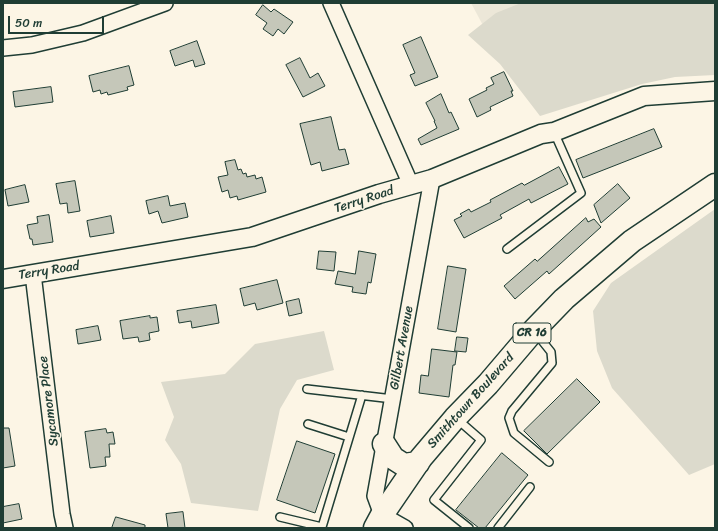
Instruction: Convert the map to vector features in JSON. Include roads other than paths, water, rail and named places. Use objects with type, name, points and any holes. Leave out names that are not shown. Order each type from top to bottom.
[{"type":"main road","name":"Smithtown Boulevard","points":[[378,522],[418,462],[455,418],[488,384],[534,330],[564,299],[632,240],[715,185]]},
{"type":"main road","points":[[384,444],[392,458],[404,465],[418,462]]},
{"type":"street","points":[[3,48],[32,45],[83,33],[165,3]]},
{"type":"street","points":[[331,3],[411,185]]},
{"type":"street","name":"Terry Road","points":[[3,278],[252,237],[379,194],[432,179],[541,134],[554,132],[644,96],[715,91]]},
{"type":"street","name":"Gilbert Avenue","points":[[378,522],[374,496],[393,399],[432,179]]},
{"type":"street","name":"Sycamore Place","points":[[33,274],[62,514],[65,528]]},
{"type":"street","points":[[378,522],[405,528]]},
{"type":"lane","points":[[506,249],[581,193],[554,132]]},
{"type":"lane","points":[[534,330],[551,352],[552,363],[512,411],[509,418],[514,432],[549,462]]},
{"type":"lane","points":[[307,389],[393,399]]},
{"type":"lane","points":[[280,517],[322,527],[362,396]]},
{"type":"lane","points":[[455,418],[481,440],[434,500],[469,528]]},
{"type":"lane","points":[[308,424],[349,437]]},
{"type":"lane","points":[[498,528],[530,487]]}]
